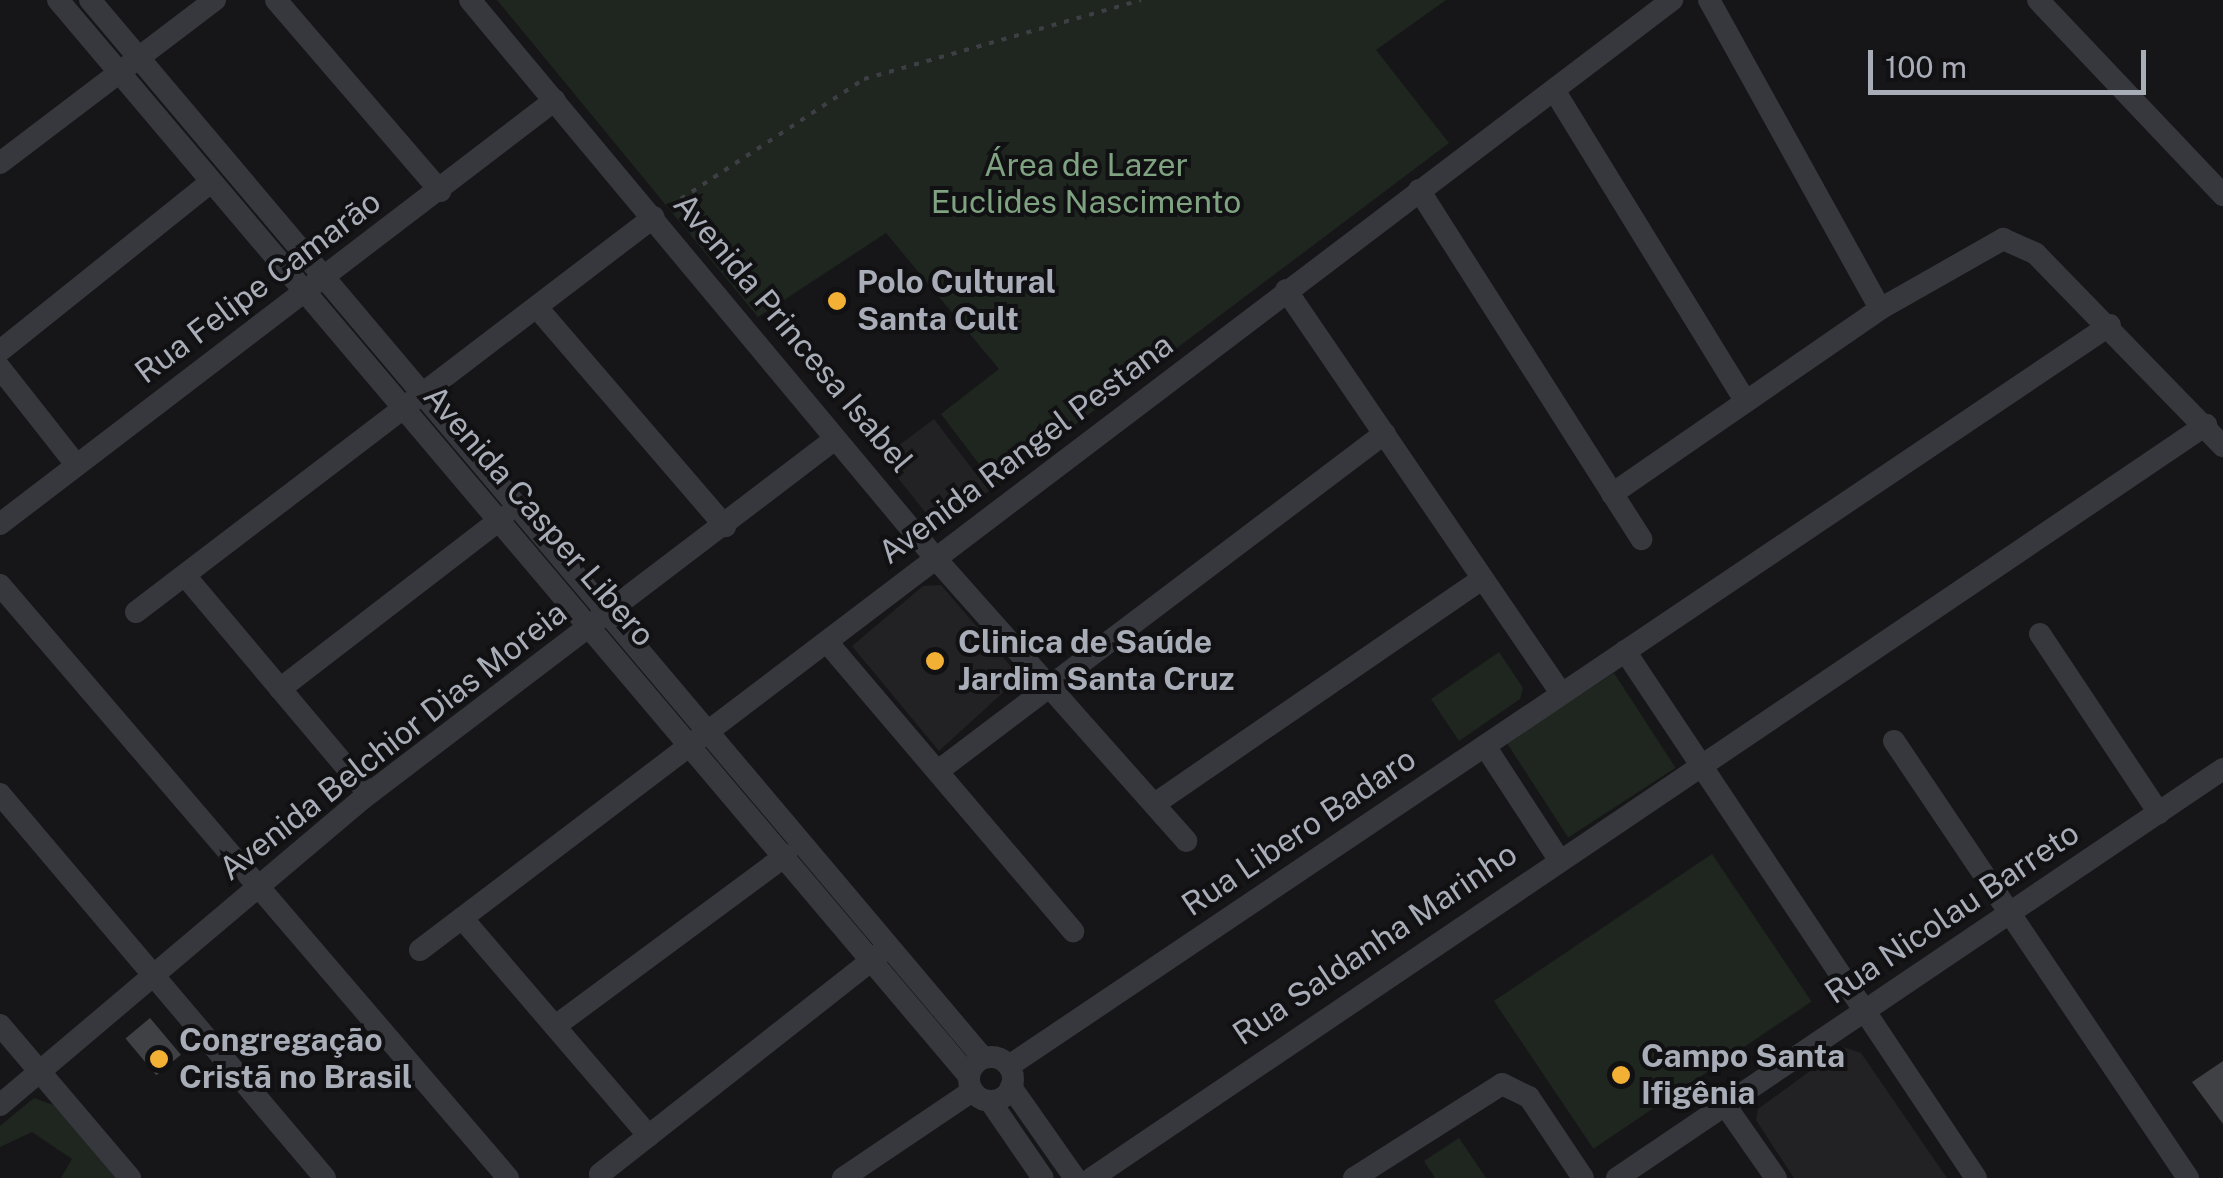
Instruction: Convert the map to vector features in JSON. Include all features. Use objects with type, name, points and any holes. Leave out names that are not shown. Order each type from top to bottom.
[{"type":"street","name":"Avenida Casper Libero","points":[[58,0],[128,62],[330,276],[700,735],[893,944],[1043,1178]]},
{"type":"street","name":"Avenida Casper Libero","points":[[90,0],[211,182],[312,292],[400,408],[602,618]]},
{"type":"street","points":[[0,163],[128,62],[216,0]]},
{"type":"street","points":[[276,0],[440,191]]},
{"type":"street","name":"Avenida Princesa Isabel","points":[[470,0],[936,559],[1055,683],[1186,840]]},
{"type":"street","name":"Avenida Rangel Pestana","points":[[420,950],[1672,0]]},
{"type":"street","points":[[1709,0],[1880,310]]},
{"type":"street","points":[[2038,0],[2223,195]]},
{"type":"street","points":[[1554,90],[1746,402]]},
{"type":"street","name":"Rua Felipe Camarão","points":[[0,524],[74,462],[312,292],[555,100]]},
{"type":"street","points":[[0,351],[211,182]]},
{"type":"street","points":[[1419,190],[1640,539]]},
{"type":"street","points":[[136,612],[187,578],[422,390],[540,311],[654,217]]},
{"type":"street","points":[[1612,494],[1880,310],[2003,238],[2036,254],[2110,325],[2223,446]]},
{"type":"street","points":[[1286,290],[1561,693]]},
{"type":"street","points":[[540,311],[724,526]]},
{"type":"street","name":"Rua Libero Badaro","points":[[978,1081],[1010,1077],[1561,693],[2110,325]]},
{"type":"street","points":[[0,368],[74,462]]},
{"type":"street","name":"Rua Saldanha Marinho","points":[[1092,1178],[1558,858],[1699,769],[2206,425]]},
{"type":"street","points":[[938,771],[1384,433]]},
{"type":"street","name":"Avenida Belchior Dias Moreia","points":[[0,1105],[157,979],[258,886],[369,794],[835,438]]},
{"type":"street","points":[[280,689],[504,516]]},
{"type":"street","points":[[187,578],[369,794]]},
{"type":"street","points":[[1156,803],[1482,579]]},
{"type":"street","points":[[0,585],[508,1178]]},
{"type":"street","points":[[2040,634],[2159,813]]},
{"type":"street","points":[[827,642],[1073,931]]},
{"type":"street","points":[[1625,651],[1860,1013],[1976,1178]]},
{"type":"street","name":"Avenida Casper Libero","points":[[700,735],[786,854],[872,961],[978,1081]]},
{"type":"street","points":[[1894,741],[2016,912],[2188,1178]]},
{"type":"street","points":[[1485,746],[1558,858]]},
{"type":"street","name":"Rua Nicolau Barreto","points":[[1617,1178],[2223,769]]},
{"type":"street","points":[[0,794],[324,1178]]},
{"type":"street","points":[[558,1024],[786,854]]},
{"type":"street","points":[[462,918],[558,1024],[649,1136]]},
{"type":"street","points":[[600,1174],[893,944]]},
{"type":"street","points":[[0,1025],[130,1178]]},
{"type":"street","points":[[843,1178],[978,1081],[1010,1077],[1075,1178]]},
{"type":"street","points":[[1354,1178],[1502,1084],[1529,1097],[1583,1178]]},
{"type":"street","points":[[1725,1105],[1776,1178]]},
{"type":"path","points":[[654,217],[864,79],[1141,0]]},
{"type":"shaded area","points":[[934,419],[989,491],[946,522],[933,522],[882,458]]},
{"type":"shaded area","name":"Clinica de Saúde Jardim Santa Cruz","points":[[941,585],[1020,677],[939,751],[852,646],[923,586]]},
{"type":"shaded area","points":[[1843,1047],[1861,1053],[1947,1178],[1794,1178],[1756,1120],[1758,1109]]},
{"type":"green space","name":"Área de Lazer Euclides Nascimento","points":[[497,0],[1446,0],[1376,50],[1449,143],[995,485],[941,414],[999,369],[886,233],[758,317]]},
{"type":"green space","points":[[1499,652],[1523,688],[1520,699],[1459,741],[1431,699]]},
{"type":"green space","points":[[1614,673],[1676,768],[1568,837],[1507,743]]},
{"type":"green space","name":"Campo Santa Ifigênia","points":[[1712,854],[1812,1002],[1593,1149],[1494,1001]]},
{"type":"green space","points":[[34,1098],[56,1106],[116,1178],[61,1178],[72,1159],[32,1132],[0,1147],[0,1126]]},
{"type":"green space","points":[[1459,1138],[1486,1178],[1435,1178],[1424,1161]]},
{"type":"building","name":"Congregação Cristã no Brasil","points":[[150,1018],[181,1055],[156,1075],[125,1039]]},
{"type":"building","points":[[2223,1061],[2223,1124],[2192,1082]]},
{"type":"place","name":"Polo Cultural Santa Cult","points":[[837,301]]},
{"type":"place","name":"Clinica de Saúde Jardim Santa Cruz","points":[[935,661]]},
{"type":"place","name":"Congregação Cristã no Brasil","points":[[159,1059]]},
{"type":"place","name":"Campo Santa Ifigênia","points":[[1621,1075]]}]
